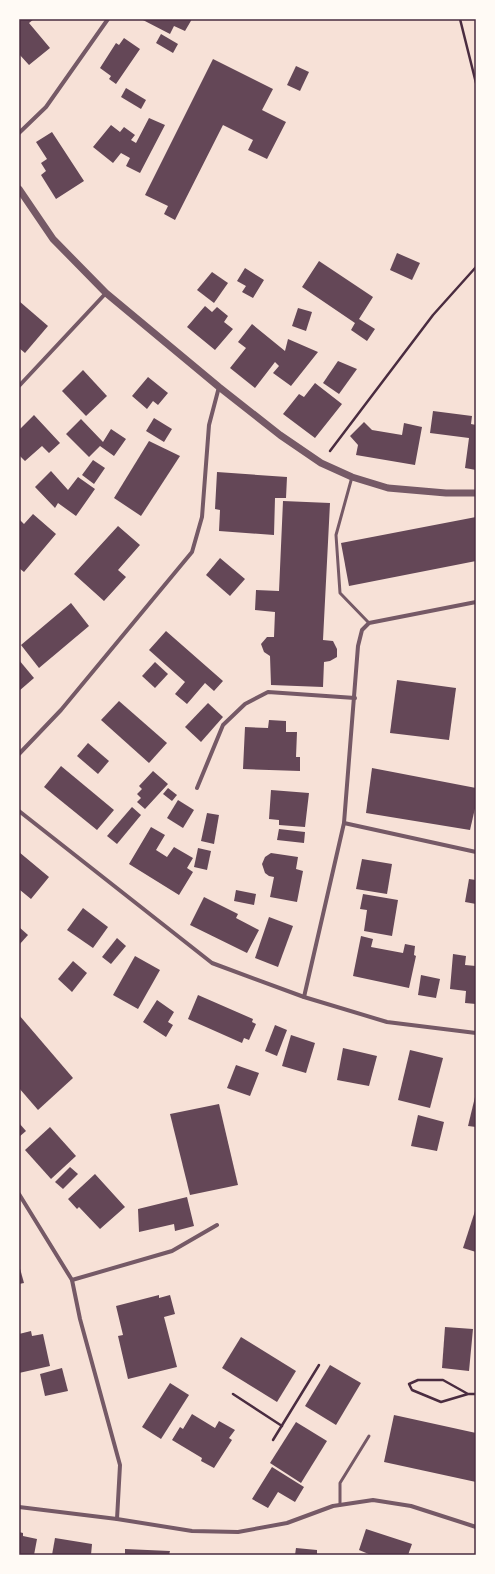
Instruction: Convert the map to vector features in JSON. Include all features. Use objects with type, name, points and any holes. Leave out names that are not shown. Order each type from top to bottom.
[{"type":"street","points":[[19,133],[46,107],[108,19]]},
{"type":"street","points":[[19,189],[53,239],[106,293],[219,387],[280,435],[321,463],[352,477],[388,488],[446,493],[476,493]]},
{"type":"street","points":[[19,386],[106,293]]},
{"type":"street","points":[[19,754],[61,710],[192,552],[202,517],[209,425],[219,387]]},
{"type":"street","points":[[304,997],[344,823],[358,646],[362,630],[369,624],[476,602]]},
{"type":"street","points":[[197,788],[223,725],[245,704],[268,692],[355,698]]},
{"type":"street","points":[[19,811],[212,963],[304,997],[387,1022],[476,1033]]},
{"type":"street","points":[[344,823],[476,852]]},
{"type":"street","points":[[19,1194],[72,1280],[80,1319],[120,1465],[117,1519]]},
{"type":"street","points":[[72,1280],[172,1251],[217,1225]]},
{"type":"street","points":[[19,1507],[117,1519],[192,1531],[238,1532],[288,1523],[333,1506],[373,1500],[411,1506],[476,1527]]},
{"type":"lane","points":[[352,477],[336,535],[340,593],[369,624]]},
{"type":"lane","points":[[340,1505],[340,1483],[369,1436]]},
{"type":"path","points":[[460,19],[476,83]]},
{"type":"path","points":[[321,463],[433,315],[476,267]]},
{"type":"path","points":[[273,1440],[319,1365]]},
{"type":"path","points":[[468,1394],[443,1380],[418,1380],[409,1384],[412,1390],[441,1402],[468,1394],[476,1394]]},
{"type":"path","points":[[233,1394],[282,1426]]},
{"type":"building","points":[[19,19],[34,19],[29,23],[50,48],[29,65],[19,54]]},
{"type":"building","points":[[141,19],[192,19],[185,31],[174,26],[170,34]]},
{"type":"building","points":[[161,34],[178,44],[173,53],[156,43]]},
{"type":"building","points":[[124,38],[140,49],[116,84],[109,79],[111,76],[100,68],[116,43],[119,45]]},
{"type":"building","points":[[213,59],[273,89],[262,110],[286,122],[267,159],[248,150],[253,140],[223,125],[175,220],[164,214],[168,206],[145,195]]},
{"type":"building","points":[[296,66],[309,72],[300,91],[287,85]]},
{"type":"building","points":[[126,88],[146,100],[141,109],[121,97]]},
{"type":"building","points":[[149,118],[165,125],[140,173],[126,166],[130,158],[121,153],[113,163],[93,147],[111,125],[120,132],[124,127],[135,135],[131,140],[136,143]]},
{"type":"building","points":[[52,132],[84,181],[56,199],[41,175],[46,171],[41,163],[47,159],[36,142]]},
{"type":"building","points":[[397,253],[420,263],[412,280],[390,270]]},
{"type":"building","points":[[319,261],[373,297],[359,319],[375,329],[367,341],[351,330],[355,323],[302,287]]},
{"type":"building","points":[[245,268],[264,280],[253,298],[242,292],[246,286],[237,281]]},
{"type":"building","points":[[212,272],[228,283],[214,303],[197,290]]},
{"type":"building","points":[[19,301],[48,326],[25,353],[19,348]]},
{"type":"building","points":[[205,306],[212,312],[217,307],[228,316],[224,322],[233,329],[215,350],[187,327]]},
{"type":"building","points":[[298,308],[312,312],[306,331],[292,326]]},
{"type":"building","points":[[252,324],[285,351],[288,339],[318,352],[291,386],[273,373],[279,366],[275,362],[255,388],[230,368],[246,348],[238,342]]},
{"type":"building","points":[[338,361],[357,369],[339,394],[323,383]]},
{"type":"building","points":[[83,370],[107,396],[86,416],[62,391]]},
{"type":"building","points":[[148,377],[168,393],[158,405],[153,401],[147,409],[132,396]]},
{"type":"building","points":[[315,383],[342,404],[315,438],[283,414],[299,394],[304,397]]},
{"type":"building","points":[[433,411],[472,416],[471,424],[476,425],[476,470],[465,468],[469,438],[430,433]]},
{"type":"building","points":[[34,415],[60,443],[49,453],[42,446],[25,461],[19,455],[19,430]]},
{"type":"building","points":[[154,418],[172,429],[164,442],[146,431]]},
{"type":"building","points":[[81,419],[103,442],[111,429],[126,439],[114,456],[100,446],[89,457],[66,434]]},
{"type":"building","points":[[364,422],[372,430],[402,435],[404,423],[422,427],[415,465],[356,455],[358,445],[350,436]]},
{"type":"building","points":[[149,441],[180,456],[141,516],[114,498]]},
{"type":"building","points":[[93,460],[105,468],[94,484],[82,475]]},
{"type":"building","points":[[51,471],[68,490],[78,477],[95,489],[76,516],[58,503],[55,508],[35,487]]},
{"type":"building","points":[[217,472],[287,477],[286,498],[275,498],[274,535],[219,531],[220,510],[215,509]]},
{"type":"building","points":[[283,501],[330,503],[323,640],[333,641],[337,649],[337,657],[330,661],[324,662],[323,687],[271,685],[270,656],[264,652],[261,644],[267,637],[274,637],[275,612],[255,610],[256,590],[279,591]]},
{"type":"building","points":[[33,514],[56,534],[24,572],[19,568],[19,519],[24,524]]},
{"type":"building","points":[[476,517],[476,561],[349,586],[341,543]]},
{"type":"building","points":[[118,526],[140,545],[118,570],[126,577],[104,601],[74,574]]},
{"type":"building","points":[[220,558],[245,579],[230,596],[206,575]]},
{"type":"building","points":[[71,603],[89,626],[39,668],[21,645]]},
{"type":"building","points":[[166,631],[223,681],[214,691],[205,683],[187,704],[175,694],[185,682],[149,650]]},
{"type":"building","points":[[19,660],[34,678],[19,691]]},
{"type":"building","points":[[155,662],[168,674],[155,688],[142,676]]},
{"type":"building","points":[[397,680],[456,688],[449,740],[390,733]]},
{"type":"building","points":[[119,701],[167,743],[149,763],[101,720]]},
{"type":"building","points":[[208,703],[223,717],[201,742],[185,727]]},
{"type":"building","points":[[269,720],[286,721],[286,732],[297,732],[296,757],[300,757],[300,771],[243,769],[245,727],[268,728]]},
{"type":"building","points":[[88,743],[109,761],[98,774],[77,756]]},
{"type":"building","points":[[61,766],[114,810],[97,830],[44,787]]},
{"type":"building","points":[[372,768],[476,788],[476,804],[470,830],[366,813]]},
{"type":"building","points":[[153,771],[168,784],[145,809],[137,802],[141,798],[137,794],[142,789],[139,786]]},
{"type":"building","points":[[168,788],[177,795],[172,801],[163,794]]},
{"type":"building","points":[[271,790],[309,793],[305,827],[279,825],[279,820],[269,819]]},
{"type":"building","points":[[178,800],[194,810],[183,828],[167,818]]},
{"type":"building","points":[[132,807],[141,815],[117,844],[107,836]]},
{"type":"building","points":[[207,813],[219,815],[214,844],[201,841]]},
{"type":"building","points":[[151,827],[165,835],[156,850],[167,857],[174,847],[193,858],[187,868],[193,872],[179,895],[129,864]]},
{"type":"building","points":[[279,829],[305,832],[304,843],[277,840]]},
{"type":"building","points":[[198,848],[211,851],[207,870],[194,867]]},
{"type":"building","points":[[19,852],[49,877],[31,899],[20,890],[19,892]]},
{"type":"building","points":[[271,853],[298,857],[296,869],[303,871],[297,902],[270,897],[274,877],[265,873],[262,864],[265,857]]},
{"type":"building","points":[[362,859],[392,864],[387,894],[356,889]]},
{"type":"building","points":[[469,879],[476,880],[476,904],[465,902]]},
{"type":"building","points":[[236,890],[256,894],[254,905],[234,901]]},
{"type":"building","points":[[363,894],[398,900],[392,936],[364,931],[367,910],[360,909]]},
{"type":"building","points":[[204,897],[238,914],[236,918],[259,930],[247,953],[190,925]]},
{"type":"building","points":[[83,908],[108,927],[93,948],[67,930]]},
{"type":"building","points":[[269,917],[293,926],[278,967],[255,958]]},
{"type":"building","points":[[19,927],[28,935],[19,945]]},
{"type":"building","points":[[361,936],[373,939],[371,947],[403,953],[405,944],[415,946],[414,955],[416,956],[409,988],[353,976]]},
{"type":"building","points":[[117,938],[126,946],[111,964],[102,957]]},
{"type":"building","points":[[453,954],[466,956],[465,965],[476,966],[476,1004],[465,1003],[466,991],[450,989]]},
{"type":"building","points":[[135,956],[160,970],[138,1009],[113,995]]},
{"type":"building","points":[[73,961],[87,973],[72,992],[58,979]]},
{"type":"building","points":[[421,975],[440,979],[436,998],[418,995]]},
{"type":"building","points":[[198,995],[253,1019],[252,1022],[256,1024],[249,1040],[244,1038],[242,1043],[188,1019]]},
{"type":"building","points":[[157,1000],[174,1012],[168,1022],[173,1025],[166,1037],[143,1022]]},
{"type":"building","points":[[19,1015],[73,1078],[38,1110],[19,1088]]},
{"type":"building","points":[[275,1025],[287,1030],[277,1056],[265,1051]]},
{"type":"building","points":[[291,1035],[315,1043],[306,1073],[282,1066]]},
{"type":"building","points":[[343,1048],[377,1056],[369,1086],[337,1080]]},
{"type":"building","points":[[410,1050],[443,1058],[430,1108],[398,1100]]},
{"type":"building","points":[[236,1065],[259,1073],[250,1096],[227,1088]]},
{"type":"building","points":[[476,1097],[476,1127],[468,1126]]},
{"type":"building","points":[[219,1104],[238,1185],[190,1195],[170,1114]]},
{"type":"building","points":[[418,1115],[444,1122],[437,1151],[411,1146]]},
{"type":"building","points":[[19,1123],[26,1131],[19,1137]]},
{"type":"building","points":[[50,1127],[76,1156],[51,1179],[25,1150]]},
{"type":"building","points":[[70,1167],[78,1174],[63,1189],[55,1182]]},
{"type":"building","points":[[95,1174],[125,1207],[100,1229],[79,1207],[77,1209],[68,1199]]},
{"type":"building","points":[[187,1197],[194,1226],[175,1231],[174,1224],[139,1232],[138,1209]]},
{"type":"building","points":[[476,1208],[476,1252],[463,1248]]},
{"type":"building","points":[[19,1265],[24,1283],[19,1284]]},
{"type":"building","points":[[159,1295],[159,1298],[170,1295],[175,1314],[164,1317],[177,1367],[128,1379],[118,1336],[123,1335],[116,1306]]},
{"type":"building","points":[[445,1327],[473,1329],[469,1371],[442,1368]]},
{"type":"building","points":[[31,1331],[32,1336],[43,1334],[50,1366],[19,1373],[19,1334]]},
{"type":"building","points":[[241,1337],[296,1371],[277,1402],[222,1368]]},
{"type":"building","points":[[330,1365],[361,1383],[336,1425],[305,1406]]},
{"type":"building","points":[[62,1368],[68,1391],[45,1396],[40,1374]]},
{"type":"building","points":[[170,1383],[189,1395],[161,1439],[142,1427]]},
{"type":"building","points":[[192,1414],[215,1428],[219,1421],[235,1430],[229,1438],[232,1440],[214,1468],[201,1461],[202,1458],[172,1440],[180,1427],[183,1429]]},
{"type":"building","points":[[394,1415],[476,1433],[476,1482],[384,1462]]},
{"type":"building","points":[[296,1422],[327,1441],[301,1483],[270,1463]]},
{"type":"building","points":[[272,1467],[304,1487],[295,1502],[278,1492],[268,1508],[252,1499]]},
{"type":"building","points":[[366,1529],[412,1544],[408,1555],[371,1555],[359,1550]]},
{"type":"building","points":[[19,1532],[23,1533],[23,1536],[37,1539],[34,1555],[19,1555]]},
{"type":"building","points":[[55,1538],[92,1544],[91,1555],[52,1555]]},
{"type":"building","points":[[296,1548],[317,1550],[317,1555],[295,1555]]},
{"type":"building","points":[[125,1549],[170,1551],[169,1555],[125,1555]]}]
